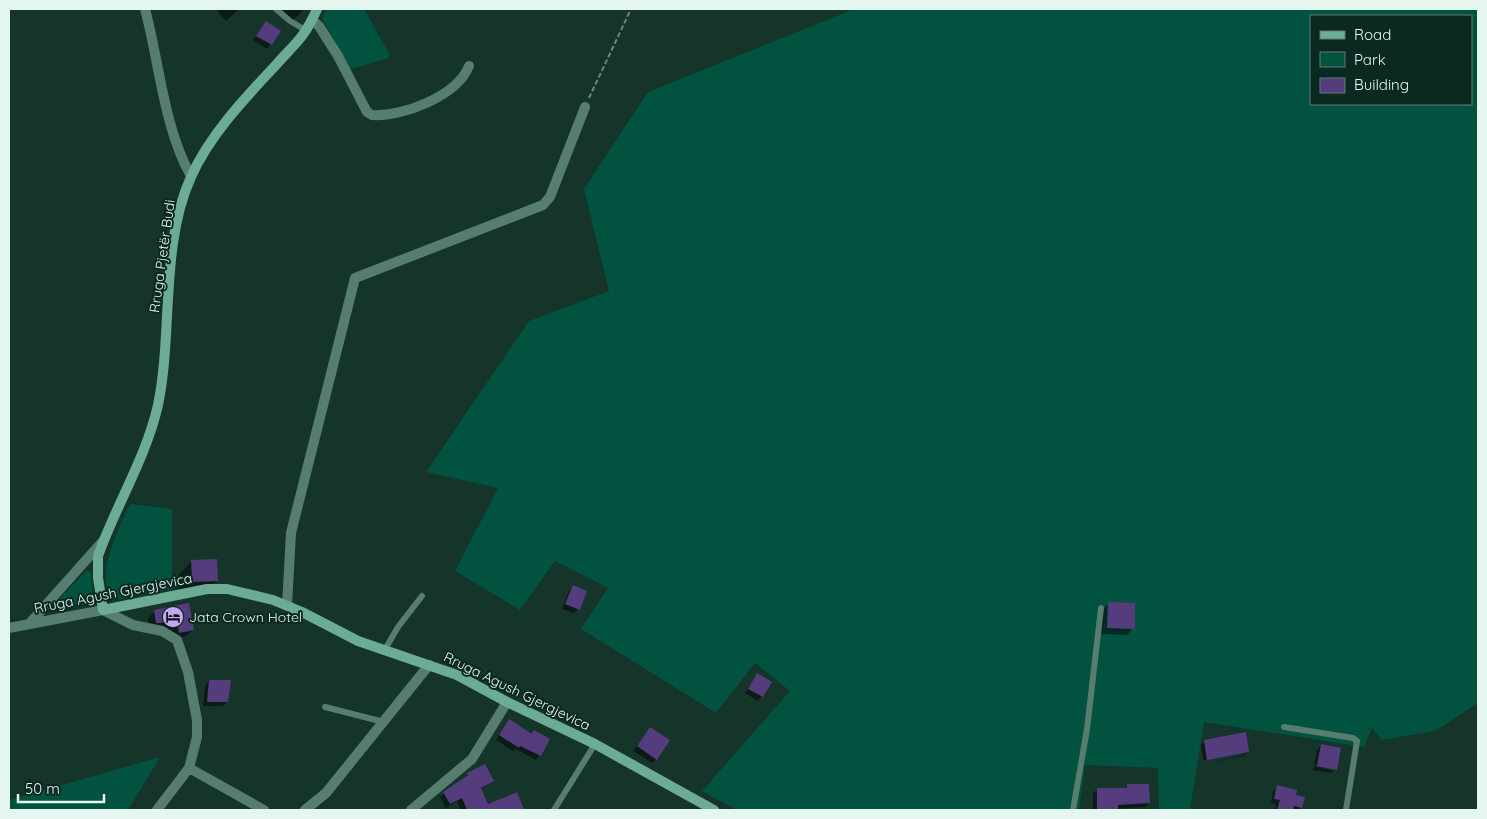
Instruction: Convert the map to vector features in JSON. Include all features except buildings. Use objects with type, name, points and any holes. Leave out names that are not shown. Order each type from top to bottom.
[{"type":"main road","name":"Rruga Pjetër Budi","points":[[103,610],[97,567],[103,541],[151,430],[158,404],[175,240],[182,204],[191,176],[215,137],[307,31],[317,9]]},
{"type":"main road","name":"Rruga Agush Gjergjevica","points":[[103,610],[207,589],[227,590],[287,604],[358,641],[457,675],[507,702],[595,744],[714,810]]},
{"type":"street","points":[[145,9],[166,106],[184,162],[191,176]]},
{"type":"street","points":[[312,20],[331,44],[368,112],[372,115],[407,110],[425,103],[457,84],[465,76],[469,66]]},
{"type":"street","points":[[287,604],[291,534],[355,278],[543,205],[550,197],[585,107]]},
{"type":"street","name":"Rruga Pjetër Budi","points":[[28,624],[103,541]]},
{"type":"street","points":[[103,610],[133,625],[170,635],[181,647],[188,672],[198,729],[189,768],[157,810]]},
{"type":"street","name":"Rruga Agush Gjergjevica","points":[[9,628],[103,610]]},
{"type":"street","points":[[305,810],[326,793],[429,665]]},
{"type":"street","points":[[411,810],[472,759],[507,702]]},
{"type":"street","points":[[189,768],[264,810]]},
{"type":"lane","points":[[276,9],[290,21],[307,31]]},
{"type":"lane","points":[[384,651],[398,627],[422,596]]},
{"type":"lane","points":[[1073,810],[1087,728],[1101,608]]},
{"type":"lane","points":[[325,707],[384,722]]},
{"type":"lane","points":[[1284,727],[1357,740],[1346,810]]},
{"type":"lane","points":[[554,810],[595,744]]},
{"type":"path","points":[[585,107],[631,9]]},
{"type":"green space","points":[[326,9],[364,9],[390,55],[386,59],[351,69],[322,19]]},
{"type":"green space","points":[[854,9],[1478,9],[1478,703],[1435,731],[1382,740],[1372,728],[1364,747],[1204,722],[1190,810],[1159,810],[1158,768],[1085,765],[1079,810],[736,810],[702,791],[790,691],[755,663],[716,713],[581,629],[608,588],[555,561],[520,610],[455,571],[498,488],[426,472],[529,321],[609,291],[584,189],[648,92]]},
{"type":"green space","points":[[130,504],[172,509],[172,589],[114,600],[108,591],[106,579],[107,566],[110,552]]},
{"type":"green space","points":[[87,570],[91,573],[93,602],[55,609],[59,599]]},
{"type":"green space","points":[[160,757],[128,810],[9,810],[9,800]]},
{"type":"place","name":"Jata Crown Hotel","points":[[173,617]]}]
